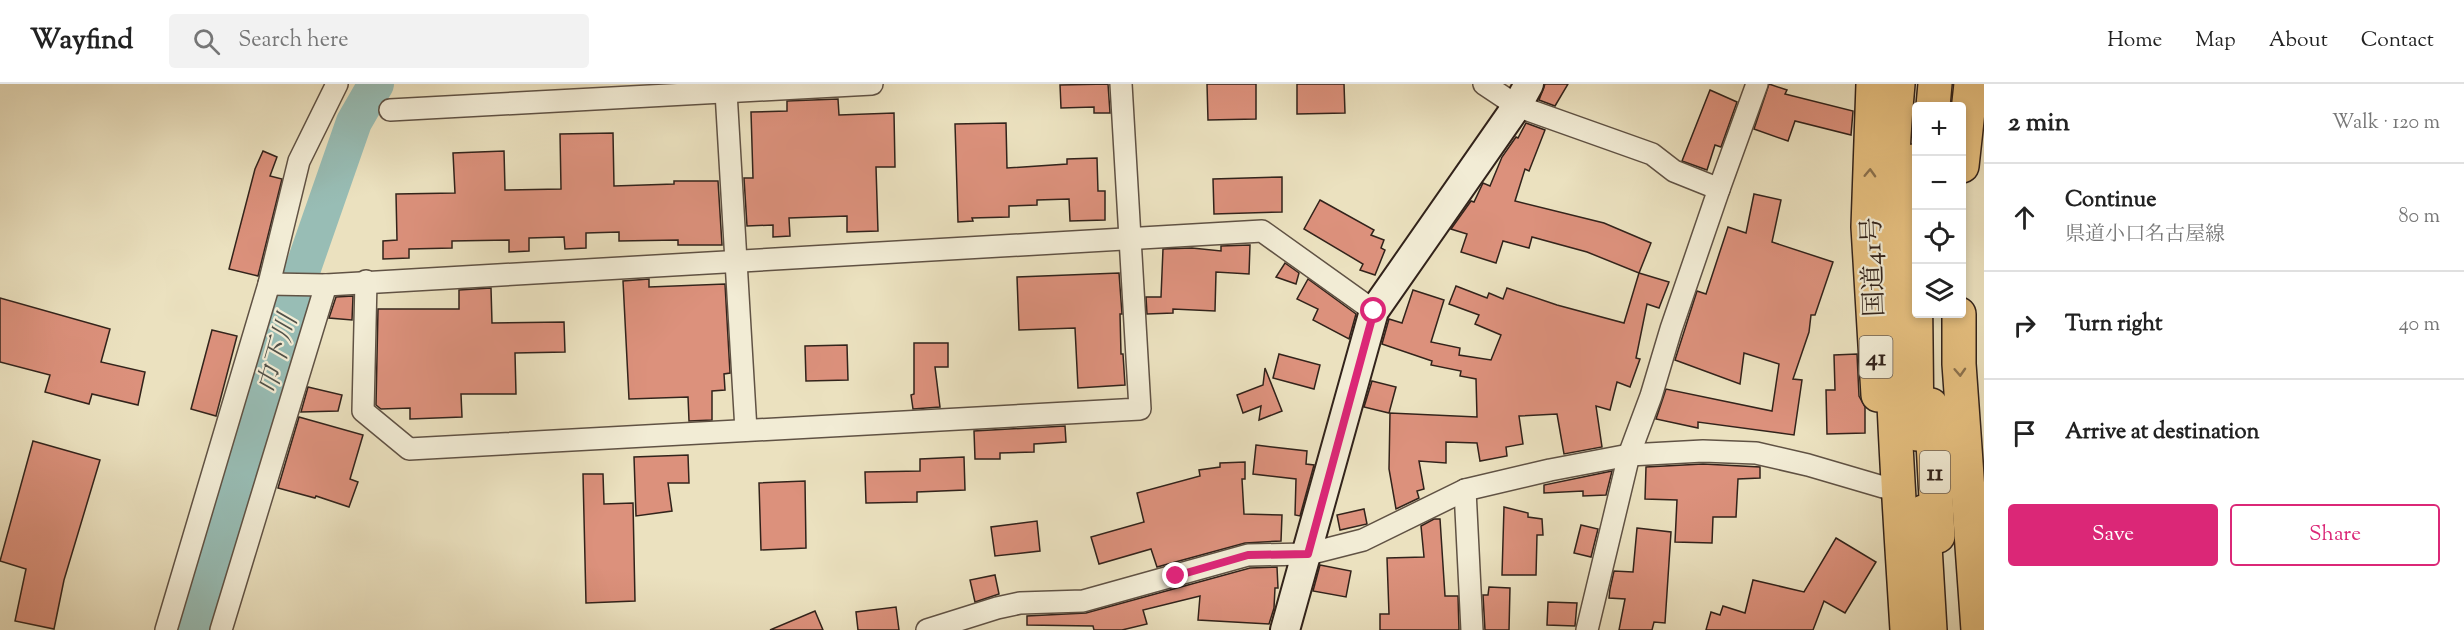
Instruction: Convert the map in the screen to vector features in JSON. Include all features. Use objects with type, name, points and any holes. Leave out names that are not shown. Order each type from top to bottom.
[{"type":"highway","name":"国道41号","points":[[1873,84],[1868,227],[1894,630]]},
{"type":"highway","name":"11","points":[[1898,84],[1891,186],[1889,296],[1907,630]]},
{"type":"highway","points":[[1914,84],[1916,408],[1930,630]]},
{"type":"highway","points":[[1933,102],[1935,84]]},
{"type":"highway","points":[[1964,156],[1974,106]]},
{"type":"highway","name":"11","points":[[1929,318],[1944,630]]},
{"type":"highway","points":[[1959,318],[1959,364],[1977,511],[1978,630]]},
{"type":"main road","points":[[1285,630],[1374,311],[1523,95]]},
{"type":"street","points":[[166,630],[273,284],[299,161],[338,84]]},
{"type":"street","points":[[390,110],[872,84]]},
{"type":"street","points":[[366,281],[363,411],[409,449],[1140,409],[1121,84]]},
{"type":"street","points":[[1484,84],[1523,95],[1652,154],[1674,171],[1719,189]]},
{"type":"street","points":[[1587,630],[1629,455],[1652,396],[1671,329],[1757,84]]},
{"type":"street","points":[[726,92],[746,430]]},
{"type":"street","points":[[273,284],[322,285],[1262,231],[1374,311]]},
{"type":"street","points":[[221,630],[322,285]]},
{"type":"street","points":[[927,630],[1020,603],[1083,601],[1248,555],[1308,554],[1363,540],[1465,490],[1550,470],[1629,455],[1704,451],[1756,453],[1808,465],[1883,487]]},
{"type":"street","points":[[1465,490],[1472,630]]},
{"type":"building","points":[[1108,84],[1110,113],[1094,113],[1094,107],[1061,108],[1060,85]]},
{"type":"building","points":[[1207,84],[1256,84],[1256,119],[1208,120]]},
{"type":"building","points":[[1297,84],[1344,84],[1345,113],[1297,114]]},
{"type":"building","points":[[1545,84],[1568,84],[1555,106],[1539,100]]},
{"type":"building","points":[[1769,84],[1787,90],[1785,94],[1853,111],[1851,135],[1795,121],[1788,141],[1754,129]]},
{"type":"building","points":[[1710,90],[1737,102],[1721,147],[1715,145],[1707,170],[1682,161]]},
{"type":"building","points":[[838,99],[839,115],[894,113],[895,167],[876,167],[878,231],[847,232],[847,216],[789,218],[790,236],[773,237],[773,225],[747,226],[744,178],[753,178],[751,112],[787,111],[787,101]]},
{"type":"building","points":[[1006,123],[1007,168],[1067,164],[1067,159],[1097,158],[1098,191],[1105,191],[1105,220],[1070,221],[1069,199],[1037,200],[1037,205],[1009,206],[1009,217],[972,218],[973,221],[958,222],[955,124]]},
{"type":"building","points":[[1526,123],[1545,130],[1529,171],[1525,169],[1515,201],[1604,223],[1651,243],[1639,273],[1587,252],[1532,237],[1529,248],[1503,241],[1496,263],[1461,252],[1467,234],[1451,229],[1471,201],[1474,202],[1483,183],[1490,186],[1502,157],[1516,137],[1518,138]]},
{"type":"building","points":[[613,133],[614,186],[674,184],[674,181],[718,181],[722,245],[678,245],[678,240],[619,241],[619,232],[586,233],[586,248],[565,249],[564,237],[529,238],[529,251],[509,252],[509,240],[452,241],[452,248],[409,249],[409,258],[383,259],[383,241],[397,240],[396,194],[455,193],[453,153],[504,151],[505,190],[561,189],[560,134]]},
{"type":"building","points":[[263,151],[277,157],[270,176],[282,179],[258,276],[229,269],[255,169]]},
{"type":"building","points":[[1282,177],[1282,212],[1214,214],[1213,179]]},
{"type":"building","points":[[1754,194],[1781,200],[1772,242],[1833,262],[1815,315],[1811,315],[1809,332],[1793,379],[1802,380],[1794,435],[1698,422],[1698,428],[1656,419],[1666,389],[1772,411],[1779,364],[1744,353],[1740,384],[1675,360],[1697,291],[1706,294],[1728,227],[1746,233]]},
{"type":"building","points":[[1320,200],[1374,230],[1371,235],[1384,240],[1381,248],[1385,250],[1375,275],[1360,270],[1363,264],[1304,229]]},
{"type":"building","points":[[1250,245],[1249,274],[1216,272],[1215,311],[1173,309],[1173,313],[1147,314],[1146,297],[1161,297],[1163,249],[1192,248],[1221,251],[1221,246]]},
{"type":"building","points":[[1285,263],[1299,273],[1296,284],[1276,277]]},
{"type":"building","points":[[1119,273],[1122,314],[1120,314],[1121,354],[1123,354],[1125,385],[1078,388],[1075,328],[1019,330],[1017,277]]},
{"type":"building","points":[[1639,273],[1669,282],[1659,308],[1647,304],[1636,358],[1640,359],[1630,387],[1617,382],[1610,410],[1596,406],[1602,447],[1564,454],[1557,414],[1519,416],[1523,444],[1506,447],[1507,456],[1480,461],[1477,443],[1446,442],[1446,463],[1419,461],[1424,489],[1417,491],[1419,498],[1396,509],[1389,469],[1390,413],[1477,417],[1476,379],[1460,376],[1461,371],[1431,365],[1432,361],[1382,344],[1389,319],[1402,323],[1413,290],[1444,300],[1431,342],[1460,348],[1459,355],[1491,360],[1501,335],[1475,324],[1479,315],[1449,304],[1456,286],[1487,298],[1489,293],[1503,299],[1507,288],[1557,305],[1624,323]]},
{"type":"building","points":[[649,279],[649,287],[725,284],[730,373],[724,374],[725,390],[712,391],[712,420],[689,421],[688,397],[629,399],[623,281]]},
{"type":"building","points":[[1308,279],[1356,314],[1349,339],[1313,320],[1318,309],[1297,299]]},
{"type":"building","points":[[491,288],[492,323],[564,322],[565,352],[515,353],[516,394],[461,394],[462,417],[410,419],[410,408],[381,409],[376,405],[378,309],[459,309],[459,290]]},
{"type":"building","points":[[353,296],[352,320],[329,318],[336,297]]},
{"type":"building","points":[[0,298],[110,329],[101,362],[145,372],[138,405],[92,394],[89,404],[45,392],[50,375],[0,362]]},
{"type":"building","points":[[212,330],[237,336],[216,416],[191,409]]},
{"type":"building","points":[[914,343],[948,343],[948,367],[935,367],[940,407],[913,409],[911,395],[914,394]]},
{"type":"building","points":[[847,345],[848,380],[806,381],[805,346]]},
{"type":"building","points":[[1279,354],[1320,365],[1314,389],[1273,378]]},
{"type":"building","points":[[1857,354],[1859,396],[1865,407],[1865,433],[1827,434],[1826,390],[1835,390],[1834,355]]},
{"type":"building","points":[[1265,368],[1282,411],[1259,420],[1261,406],[1243,413],[1237,395],[1263,385]]},
{"type":"building","points":[[1372,381],[1396,387],[1389,413],[1364,407]]},
{"type":"building","points":[[308,387],[342,395],[338,411],[301,412]]},
{"type":"building","points":[[299,417],[363,435],[350,479],[358,482],[349,507],[316,496],[315,498],[278,488]]},
{"type":"building","points":[[1065,426],[1066,442],[1034,444],[1034,452],[1000,453],[1000,459],[975,459],[974,431]]},
{"type":"building","points":[[33,441],[100,460],[64,580],[54,629],[15,621],[26,569],[0,561]]},
{"type":"building","points":[[1256,445],[1307,451],[1306,464],[1314,465],[1300,516],[1295,515],[1296,479],[1253,474]]},
{"type":"building","points":[[688,455],[689,483],[668,483],[672,511],[636,516],[634,457]]},
{"type":"building","points":[[964,457],[965,490],[917,492],[917,502],[866,503],[865,472],[920,471],[920,459]]},
{"type":"building","points":[[1245,462],[1245,479],[1242,479],[1244,514],[1282,515],[1281,541],[1245,543],[1157,567],[1151,549],[1099,564],[1091,537],[1144,522],[1137,493],[1200,476],[1199,470],[1220,467],[1220,463]]},
{"type":"building","points":[[1703,464],[1760,467],[1760,478],[1738,479],[1736,517],[1713,517],[1712,543],[1675,542],[1677,500],[1645,499],[1646,467]]},
{"type":"building","points":[[1612,471],[1606,495],[1583,496],[1583,491],[1544,493],[1544,485]]},
{"type":"building","points":[[583,474],[603,474],[604,504],[633,503],[635,601],[586,603]]},
{"type":"building","points":[[805,481],[806,548],[761,550],[759,483]]},
{"type":"building","points":[[1504,507],[1528,513],[1528,517],[1542,519],[1543,535],[1537,535],[1536,575],[1502,575]]},
{"type":"building","points":[[1364,509],[1367,524],[1340,530],[1337,515]]},
{"type":"building","points":[[1434,519],[1440,519],[1445,596],[1458,596],[1459,630],[1380,630],[1380,614],[1389,614],[1387,558],[1424,557],[1421,526]]},
{"type":"building","points":[[1037,521],[1040,551],[995,556],[991,527]]},
{"type":"building","points":[[1581,525],[1598,529],[1591,557],[1574,553]]},
{"type":"building","points":[[1637,528],[1671,532],[1665,623],[1654,622],[1652,630],[1619,630],[1625,599],[1609,598],[1610,589],[1614,571],[1633,572]]},
{"type":"building","points":[[1836,538],[1876,562],[1845,613],[1824,601],[1813,630],[1706,630],[1711,612],[1720,615],[1723,606],[1745,613],[1753,580],[1804,592]]},
{"type":"building","points":[[1320,565],[1351,571],[1346,597],[1313,591]]},
{"type":"building","points":[[1277,567],[1278,588],[1275,588],[1274,608],[1269,624],[1198,620],[1200,596],[1143,610],[1147,624],[1122,630],[1094,630],[1093,626],[1027,625],[1027,616],[1086,613],[1250,568]]},
{"type":"building","points":[[995,575],[999,594],[975,602],[970,580]]},
{"type":"building","points":[[1489,587],[1510,588],[1509,630],[1485,630],[1483,595],[1488,595]]},
{"type":"building","points":[[1548,602],[1577,603],[1575,626],[1547,625]]},
{"type":"building","points":[[896,607],[899,630],[858,630],[856,612]]},
{"type":"building","points":[[815,611],[823,630],[770,630]]},
{"type":"waterway","name":"巾下川","points":[[196,630],[300,277],[354,122],[376,84]]},
{"type":"route","points":[[1176,576],[1248,555],[1308,554],[1374,311]]}]
